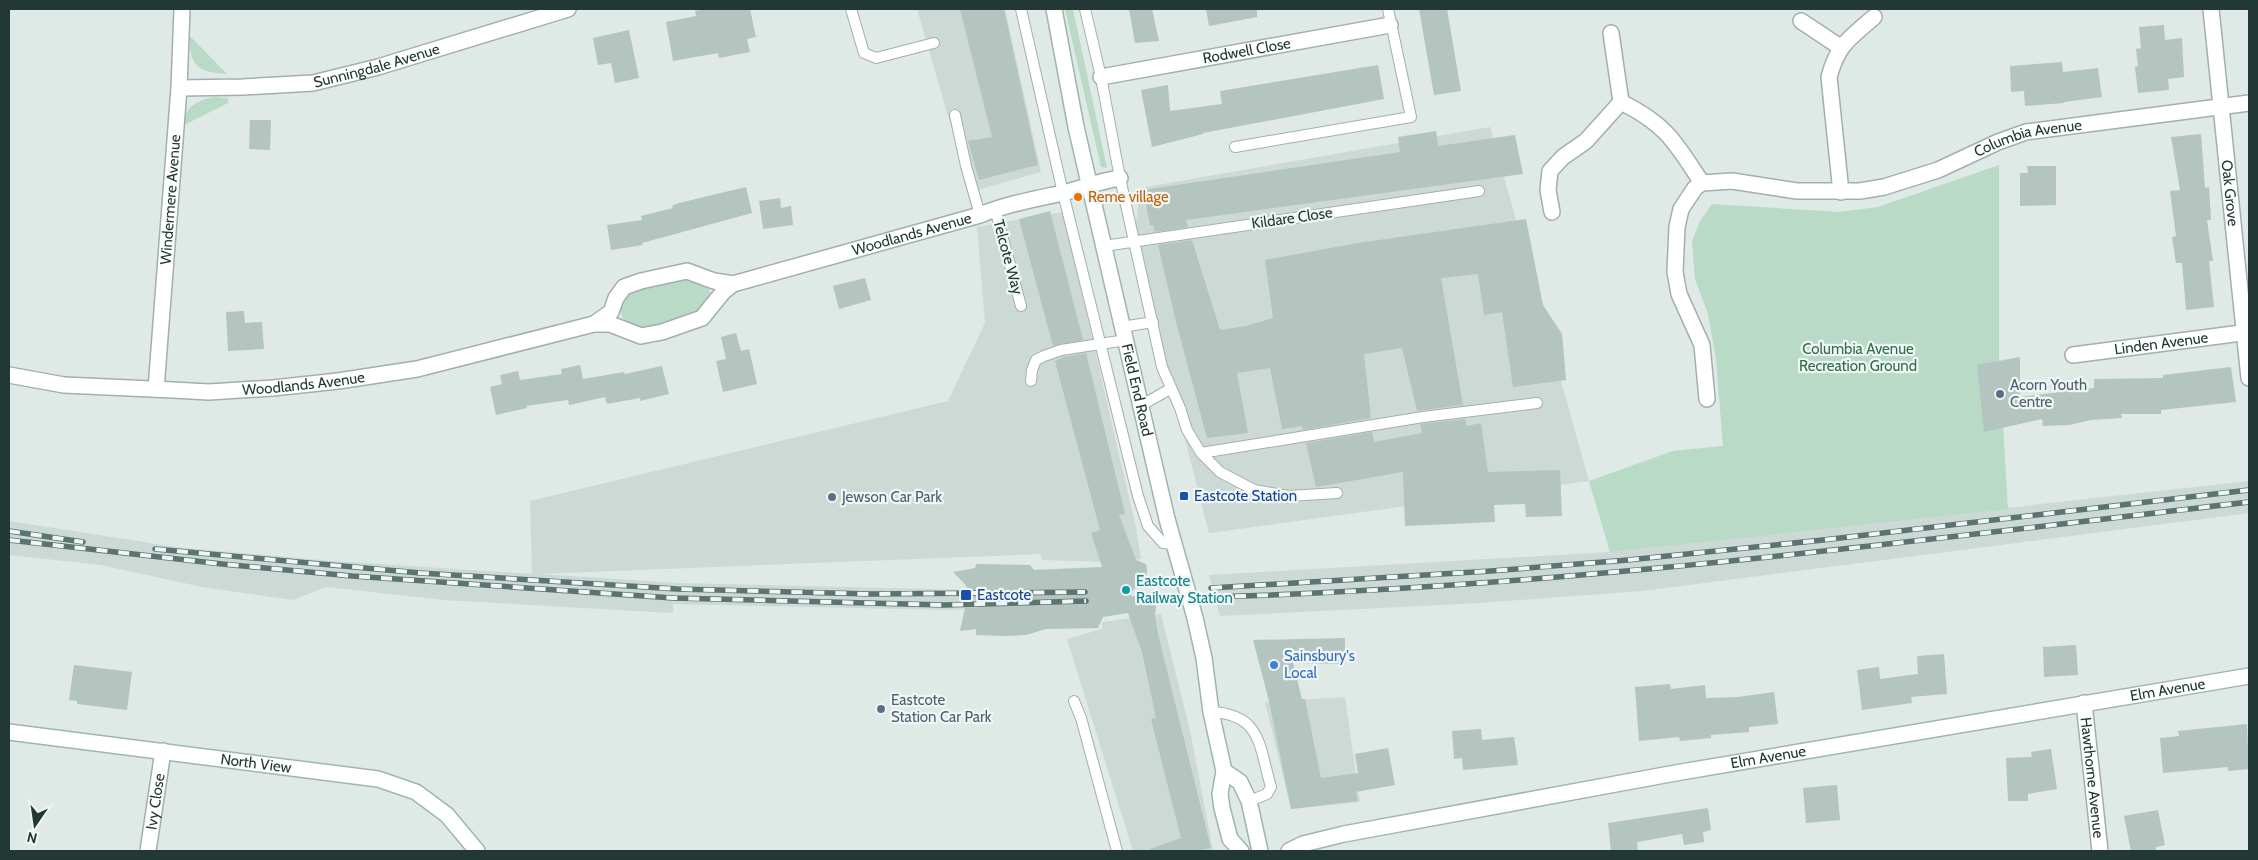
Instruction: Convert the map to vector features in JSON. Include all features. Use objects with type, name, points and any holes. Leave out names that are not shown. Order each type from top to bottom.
[{"type":"street","name":"Windermere Avenue","points":[[156,389],[179,88],[182,9]]},
{"type":"street","name":"Sunningdale Avenue","points":[[179,88],[313,83],[378,67],[568,9]]},
{"type":"street","name":"Field End Road","points":[[1054,9],[1066,82],[1089,185],[1174,544],[1204,658],[1211,712],[1224,771],[1220,794],[1222,808],[1230,839],[1241,851]]},
{"type":"street","name":"Oak Grove","points":[[2211,9],[2247,333],[2249,378]]},
{"type":"street","points":[[1841,192],[1829,77],[1834,59],[1840,47],[1874,17]]},
{"type":"street","points":[[1801,21],[1840,47]]},
{"type":"street","name":"Rodwell Close","points":[[1101,78],[1390,24]]},
{"type":"street","points":[[1552,212],[1548,190],[1550,171],[1563,157],[1586,141],[1621,102],[1612,33]]},
{"type":"street","points":[[1621,102],[1654,121],[1669,134],[1682,150],[1702,183],[1695,188],[1681,209],[1676,228],[1675,272],[1679,294],[1702,345],[1707,399]]},
{"type":"street","name":"Columbia Avenue","points":[[1702,183],[1732,181],[1798,191],[1841,192],[1884,187],[1910,180],[2026,132],[2249,103]]},
{"type":"street","name":"Woodlands Avenue","points":[[9,374],[64,385],[210,392],[338,381],[417,369],[594,324],[610,324],[641,336],[662,332],[702,318],[723,292],[733,284],[980,216],[995,209],[1120,178]]},
{"type":"street","name":"Woodlands Avenue","points":[[594,324],[611,312],[616,298],[624,287],[641,281],[687,271],[714,281],[733,284]]},
{"type":"street","name":"Linden Avenue","points":[[2073,355],[2247,333]]},
{"type":"street","name":"Elm Avenue","points":[[1289,851],[1303,844],[1344,834],[1681,772],[2249,676]]},
{"type":"street","name":"Hawthorne Avenue","points":[[2084,703],[2100,851]]},
{"type":"street","name":"North View","points":[[9,732],[378,779],[416,792],[447,815],[477,851]]},
{"type":"street","name":"Ivy Close","points":[[148,851],[163,751]]},
{"type":"street","points":[[1224,771],[1240,782],[1249,801],[1260,851]]},
{"type":"lane","points":[[851,9],[864,53],[869,56],[876,58],[934,44]]},
{"type":"lane","points":[[1021,9],[1063,193],[1138,496],[1148,526],[1163,543],[1174,544]]},
{"type":"lane","points":[[1085,9],[1162,367],[1170,389],[1180,408],[1187,430],[1201,453],[1220,472],[1254,490],[1289,496],[1337,492]]},
{"type":"lane","points":[[1234,147],[1411,117],[1388,9]]},
{"type":"lane","points":[[955,115],[966,166],[980,216]]},
{"type":"lane","name":"Kildare Close","points":[[1104,246],[1134,240],[1479,191]]},
{"type":"lane","name":"Telcote Way","points":[[995,209],[1022,306]]},
{"type":"lane","points":[[1031,381],[1032,370],[1036,360],[1061,350],[1101,344],[1153,322]]},
{"type":"lane","points":[[1142,405],[1170,389]]},
{"type":"lane","points":[[1201,453],[1424,417],[1537,403]]},
{"type":"lane","points":[[1074,701],[1081,718],[1117,851]]},
{"type":"lane","points":[[1211,712],[1229,713],[1240,718],[1250,725],[1256,735],[1271,788],[1267,794],[1249,801]]},
{"type":"shaded area","points":[[917,9],[1005,9],[1041,172],[970,192]]},
{"type":"shaded area","points":[[1490,127],[1589,481],[1209,533],[1134,240],[1140,188]]},
{"type":"shaded area","points":[[1063,212],[1136,528],[1141,559],[1116,562],[1042,560],[1040,554],[539,574],[677,583],[969,590],[1083,604],[948,610],[673,604],[673,613],[443,600],[326,587],[293,600],[202,587],[101,565],[9,555],[9,521],[175,547],[332,561],[532,574],[530,501],[948,401],[985,323],[977,227]]},
{"type":"shaded area","points":[[2249,481],[2249,513],[1642,591],[1480,603],[1220,616],[1209,575],[1610,552]]},
{"type":"shaded area","points":[[1161,614],[1190,730],[1213,851],[1133,851],[1067,639],[1102,629],[1102,622]]},
{"type":"shaded area","points":[[1345,697],[1360,802],[1291,809],[1265,702]]},
{"type":"green space","points":[[1065,9],[1073,9],[1107,168],[1101,167]]},
{"type":"green space","points":[[189,35],[227,74],[202,69],[197,65],[191,54]]},
{"type":"green space","points":[[213,97],[228,98],[228,103],[182,126],[186,114],[192,106]]},
{"type":"green space","name":"Columbia Avenue Recreation Ground","points":[[1999,165],[1999,359],[2008,509],[1610,552],[1589,481],[1673,451],[1723,446],[1716,359],[1708,314],[1695,279],[1692,242],[1700,221],[1712,204],[1839,212],[1878,207]]},
{"type":"green space","points":[[682,278],[697,279],[708,286],[711,296],[694,318],[639,330],[628,325],[622,317],[620,306],[626,292]]},
{"type":"building","points":[[705,9],[750,9],[756,37],[747,39],[750,52],[719,58],[718,53],[673,61],[666,22],[696,16],[695,11]]},
{"type":"building","points":[[960,9],[1004,9],[1038,165],[979,180],[968,141],[992,137]]},
{"type":"building","points":[[1129,9],[1152,9],[1159,41],[1135,43]]},
{"type":"building","points":[[1206,9],[1257,9],[1257,17],[1209,26]]},
{"type":"building","points":[[1419,9],[1447,9],[1461,91],[1434,95]]},
{"type":"building","points":[[2164,25],[2165,40],[2182,38],[2184,77],[2168,79],[2169,90],[2138,93],[2135,67],[2138,66],[2136,49],[2141,48],[2139,27]]},
{"type":"building","points":[[629,30],[639,78],[615,83],[611,63],[598,65],[593,38]]},
{"type":"building","points":[[2062,62],[2063,72],[2098,68],[2102,97],[2064,103],[2025,106],[2024,91],[2011,92],[2010,66]]},
{"type":"building","points":[[1378,65],[1384,99],[1203,133],[1152,147],[1141,90],[1168,85],[1170,111],[1222,104],[1220,91]]},
{"type":"building","points":[[250,120],[271,120],[270,150],[249,149]]},
{"type":"building","points":[[1436,131],[1438,146],[1515,135],[1523,174],[1186,220],[1188,227],[1155,232],[1153,225],[1150,225],[1143,190],[1400,152],[1398,137]]},
{"type":"building","points":[[2201,134],[2205,188],[2209,187],[2211,220],[2207,220],[2213,261],[2209,261],[2214,307],[2186,310],[2182,263],[2176,263],[2172,237],[2176,236],[2170,191],[2180,190],[2171,137]]},
{"type":"building","points":[[2027,166],[2056,166],[2056,205],[2020,206],[2020,173],[2028,173]]},
{"type":"building","points":[[746,187],[752,213],[642,243],[643,245],[611,250],[607,225],[642,220],[641,216],[673,208],[672,206],[679,203]]},
{"type":"building","points":[[780,198],[781,208],[791,206],[793,225],[763,229],[759,201]]},
{"type":"building","points":[[1050,211],[1083,340],[1053,346],[1019,219]]},
{"type":"building","points":[[1526,219],[1543,305],[1562,334],[1566,380],[1513,387],[1502,312],[1484,315],[1478,274],[1441,278],[1463,405],[1417,411],[1402,348],[1364,354],[1371,418],[1303,430],[1302,426],[1282,429],[1270,368],[1237,373],[1248,433],[1207,438],[1177,326],[1158,245],[1192,240],[1220,330],[1246,326],[1273,318],[1265,260],[1358,243]]},
{"type":"building","points":[[865,278],[871,300],[839,309],[833,286]]},
{"type":"building","points":[[244,311],[245,323],[262,322],[264,349],[228,351],[226,312]]},
{"type":"building","points":[[736,333],[741,351],[749,349],[757,384],[723,392],[716,361],[726,359],[721,337]]},
{"type":"building","points":[[1086,353],[1125,514],[1119,515],[1136,560],[1146,564],[1147,569],[1147,574],[1129,595],[1153,601],[1156,606],[1155,615],[1158,634],[1211,848],[1197,851],[1150,851],[1150,849],[1181,838],[1151,719],[1156,718],[1142,652],[1128,613],[1103,617],[1098,628],[1046,629],[1026,635],[1005,636],[976,635],[976,629],[960,631],[965,608],[980,607],[964,583],[953,572],[975,568],[976,564],[1030,565],[1034,570],[1102,567],[1091,533],[1100,530],[1055,361],[1063,357]]},
{"type":"building","points":[[2020,357],[2020,397],[2094,388],[2094,379],[2163,378],[2163,375],[2231,367],[2236,402],[2161,410],[2161,414],[2121,414],[2122,418],[2091,420],[2069,425],[2043,426],[2042,419],[1984,432],[1977,365]]},
{"type":"building","points":[[580,365],[583,379],[624,372],[625,374],[662,366],[669,394],[640,401],[640,398],[607,404],[605,397],[569,405],[568,400],[526,406],[527,408],[496,415],[490,387],[502,384],[500,375],[518,371],[520,380],[562,374],[561,369]]},
{"type":"building","points":[[1465,419],[1467,426],[1481,423],[1488,472],[1560,470],[1562,516],[1526,517],[1525,504],[1494,505],[1495,522],[1405,526],[1403,472],[1316,487],[1306,443],[1372,432],[1374,442],[1422,433],[1420,424]]},
{"type":"building","points":[[1345,638],[1345,664],[1293,663],[1302,699],[1305,699],[1321,778],[1358,773],[1355,754],[1388,748],[1395,785],[1356,792],[1358,801],[1291,809],[1269,701],[1253,640]]},
{"type":"building","points":[[2076,645],[2078,675],[2044,677],[2043,647]]},
{"type":"building","points":[[1944,654],[1947,694],[1911,697],[1912,703],[1862,710],[1857,670],[1879,667],[1880,679],[1918,674],[1917,656]]},
{"type":"building","points":[[74,665],[132,672],[127,710],[77,704],[77,701],[69,700]]},
{"type":"building","points":[[1670,684],[1671,689],[1705,685],[1706,698],[1738,697],[1774,692],[1778,724],[1749,727],[1749,732],[1711,735],[1711,738],[1680,741],[1679,737],[1639,741],[1635,687]]},
{"type":"building","points":[[2247,724],[2249,769],[2228,771],[2228,767],[2163,773],[2160,738],[2179,736],[2178,731]]},
{"type":"building","points":[[1481,729],[1482,740],[1514,737],[1518,765],[1463,770],[1462,758],[1454,759],[1452,731]]},
{"type":"building","points":[[2051,749],[2057,789],[2028,794],[2028,801],[2008,801],[2006,758],[2032,757],[2031,752]]},
{"type":"building","points":[[1837,785],[1840,820],[1806,823],[1803,788]]},
{"type":"building","points":[[1708,808],[1711,830],[1703,832],[1704,842],[1684,845],[1682,834],[1637,842],[1638,851],[1611,851],[1608,823]]},
{"type":"building","points":[[2158,810],[2165,845],[2156,847],[2156,851],[2131,851],[2124,816]]},
{"type":"railway","points":[[1211,588],[1491,571],[1628,560],[1823,540],[2249,490]]},
{"type":"railway","points":[[1213,597],[1343,592],[1603,573],[1862,547],[2249,502]]},
{"type":"railway","points":[[9,531],[83,542]]},
{"type":"railway","points":[[9,540],[222,564],[352,576],[673,598],[944,605],[1086,601]]},
{"type":"railway","points":[[155,549],[420,573],[677,589],[871,594],[1085,592]]},
{"type":"place","name":"Reme village","points":[[1078,197]]},
{"type":"place","name":"Acorn Youth Centre","points":[[2000,394]]},
{"type":"place","name":"Eastcote Station","points":[[1184,496]]},
{"type":"place","name":"Jewson Car Park","points":[[832,497]]},
{"type":"place","name":"Eastcote Railway Station","points":[[1126,590]]},
{"type":"place","name":"Eastcote","points":[[966,595]]},
{"type":"place","name":"Sainsbury's Local","points":[[1274,665]]},
{"type":"place","name":"Eastcote Station Car Park","points":[[881,709]]}]
